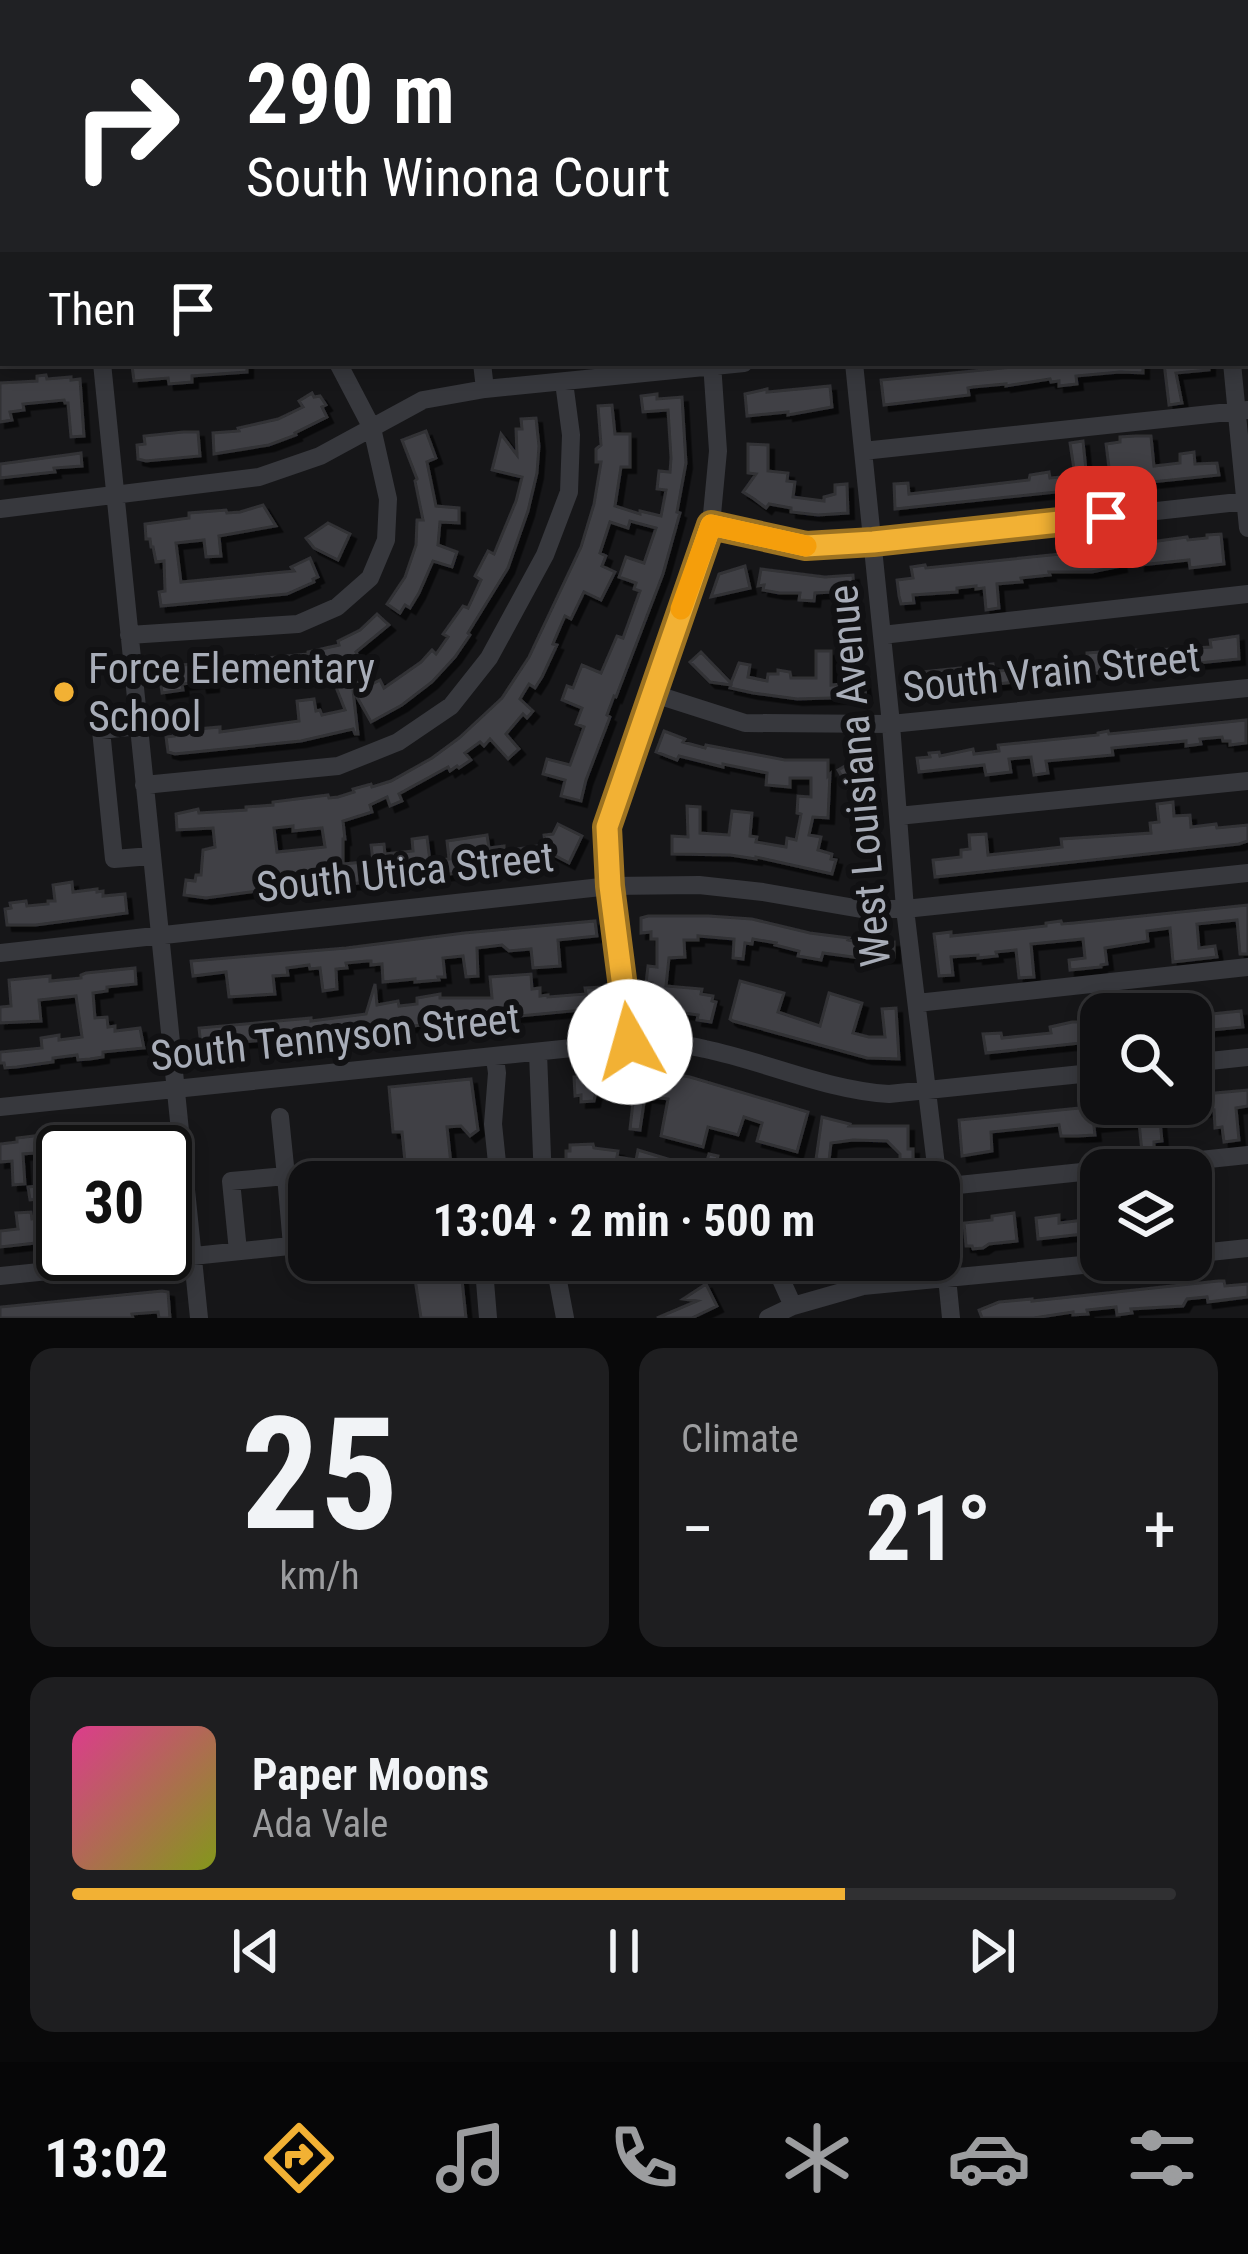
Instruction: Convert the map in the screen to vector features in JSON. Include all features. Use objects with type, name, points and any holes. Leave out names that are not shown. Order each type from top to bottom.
[{"type":"street","points":[[102,366],[179,1125]]},
{"type":"street","points":[[129,635],[298,624],[337,607],[370,578],[386,539],[388,500],[372,428],[340,366]]},
{"type":"street","points":[[482,366],[484,389]]},
{"type":"street","points":[[0,509],[259,477],[320,456],[424,400],[484,389],[703,366]]},
{"type":"street","points":[[630,1042],[607,827],[711,525],[718,451],[712,366]]},
{"type":"street","name":"West Louisiana Avenue","points":[[854,366],[905,909],[935,1161]]},
{"type":"street","points":[[1233,366],[1242,411],[1248,528]]},
{"type":"street","points":[[144,785],[338,766],[398,742],[451,706],[489,658],[544,555],[569,493],[571,434],[564,382]]},
{"type":"street","points":[[863,451],[1242,411]]},
{"type":"street","points":[[711,525],[806,546],[1247,501]]},
{"type":"street","points":[[882,635],[1248,594]]},
{"type":"street","name":"South Vrain Street","points":[[651,693],[746,723],[891,724],[1248,688]]},
{"type":"street","points":[[138,726],[100,730],[113,859],[151,856]]},
{"type":"street","points":[[898,816],[1248,782]]},
{"type":"street","name":"South Utica Street","points":[[0,953],[610,886],[699,885],[861,909],[905,909],[1248,873]]},
{"type":"street","points":[[916,1003],[1248,967]]},
{"type":"street","name":"South Tennyson Street","points":[[0,1107],[630,1042],[706,1049],[860,1092],[889,1094],[1080,1074]]},
{"type":"street","points":[[538,1053],[542,1161]]},
{"type":"street","points":[[1212,1061],[1248,1057]]},
{"type":"street","points":[[495,1058],[497,1161]]},
{"type":"street","points":[[280,1117],[288,1186]]},
{"type":"street","points":[[1212,1159],[1248,1155]]},
{"type":"street","points":[[960,1186],[1080,1172]]},
{"type":"street","points":[[238,1251],[231,1181],[286,1176]]},
{"type":"street","points":[[199,1318],[192,1256],[288,1246]]},
{"type":"street","points":[[1212,1252],[1248,1248]]},
{"type":"street","points":[[960,1279],[1080,1266]]},
{"type":"street","points":[[0,1276],[36,1272]]},
{"type":"street","points":[[485,1281],[488,1318]]},
{"type":"street","points":[[558,1281],[565,1318]]},
{"type":"street","points":[[782,1281],[793,1306]]},
{"type":"street","points":[[768,1318],[863,1286],[934,1281]]},
{"type":"street","name":"West Louisiana Avenue","points":[[948,1281],[951,1318]]},
{"type":"building","points":[[132,366],[247,366],[247,372],[192,376],[192,382],[134,381]]},
{"type":"building","points":[[1024,366],[1143,366],[1143,373],[1076,376],[1077,384],[1059,386],[1059,381],[1050,379],[973,387],[968,388],[969,395],[884,405],[881,380]]},
{"type":"building","points":[[1164,366],[1209,366],[1209,370],[1176,373],[1182,403],[1169,405]]},
{"type":"building","points":[[37,376],[47,379],[80,379],[84,436],[71,437],[64,400],[23,404],[24,410],[10,412],[12,420],[0,422],[0,383],[37,381]]},
{"type":"building","points":[[830,386],[832,407],[747,416],[745,394]]},
{"type":"building","points":[[312,393],[326,405],[322,407],[327,417],[269,445],[214,454],[213,433],[278,419],[303,407],[299,401]]},
{"type":"building","points":[[641,396],[682,397],[686,463],[680,513],[663,574],[607,715],[581,801],[561,796],[565,780],[543,774],[547,759],[570,765],[584,727],[576,724],[582,708],[562,700],[567,686],[573,688],[582,665],[601,673],[617,636],[623,638],[640,591],[634,589],[636,583],[619,577],[626,557],[644,563],[656,528],[630,521],[628,528],[610,522],[600,553],[606,556],[602,566],[615,572],[601,600],[584,592],[571,619],[565,616],[542,677],[535,688],[529,684],[520,699],[533,711],[527,718],[523,714],[506,734],[519,749],[508,759],[490,739],[484,746],[480,742],[465,753],[471,760],[399,794],[402,801],[390,806],[387,797],[370,805],[372,812],[343,821],[343,864],[373,861],[371,845],[384,844],[385,854],[413,851],[412,839],[427,837],[430,861],[449,859],[447,841],[487,835],[489,848],[504,846],[504,851],[544,845],[546,865],[206,898],[184,895],[186,880],[195,881],[201,875],[203,850],[215,847],[213,828],[177,830],[176,814],[338,797],[391,781],[459,738],[502,698],[529,657],[581,547],[601,462],[596,462],[596,449],[601,445],[598,406],[612,405],[615,434],[630,434],[630,467],[621,467],[615,506],[661,516],[666,490],[657,489],[659,471],[670,472],[671,458],[668,410],[643,412]],"holes":[[[293,826],[293,831],[322,828],[325,847],[277,852],[274,828]]]},
{"type":"building","points":[[536,418],[537,473],[508,568],[470,635],[432,682],[371,722],[353,690],[358,734],[353,729],[301,741],[168,752],[166,737],[174,736],[173,731],[220,727],[220,732],[299,721],[297,701],[314,699],[322,715],[345,710],[334,682],[347,677],[350,687],[362,680],[366,687],[380,680],[384,688],[432,650],[436,654],[448,637],[443,634],[463,606],[468,608],[481,580],[475,576],[488,551],[494,554],[516,501],[522,477],[492,470],[501,434],[517,455],[516,429],[522,429],[521,419]]},
{"type":"building","points":[[426,431],[436,458],[427,462],[436,506],[459,508],[459,523],[440,522],[438,545],[457,552],[452,567],[433,561],[410,608],[405,605],[400,613],[387,604],[405,577],[416,545],[417,520],[423,520],[417,479],[402,440]]},
{"type":"building","points":[[198,432],[200,456],[138,459],[137,445],[145,444],[144,436]]},
{"type":"building","points":[[1151,436],[1154,466],[1180,463],[1180,454],[1194,452],[1195,464],[1217,463],[1219,475],[895,509],[894,484],[908,483],[909,494],[1029,480],[1030,475],[1049,472],[1050,478],[1075,476],[1070,443],[1083,441],[1086,470],[1109,468],[1106,444],[1120,442],[1120,437]]},
{"type":"building","points":[[748,444],[768,445],[768,471],[788,473],[787,481],[795,482],[793,497],[824,501],[835,494],[835,485],[847,484],[848,513],[791,512],[791,508],[769,504],[766,508],[743,492],[756,474],[748,473]]},
{"type":"building","points":[[81,453],[82,466],[0,478],[0,464]]},
{"type":"building","points":[[263,505],[276,526],[219,536],[221,556],[206,557],[204,540],[176,543],[181,582],[294,571],[291,567],[310,558],[318,577],[314,582],[287,594],[161,606],[164,561],[156,562],[145,524],[189,518],[189,513],[240,512]]},
{"type":"building","points":[[328,523],[350,534],[338,560],[314,548],[306,538]]},
{"type":"building","points":[[1221,534],[1224,564],[1190,568],[1189,560],[1140,565],[1140,558],[1120,560],[1121,566],[1092,572],[1049,572],[1021,578],[1022,582],[997,584],[999,608],[986,610],[984,588],[976,586],[913,595],[914,603],[901,604],[899,596],[897,580],[913,578],[911,567]]},
{"type":"building","points":[[745,566],[750,588],[711,597],[719,574]]},
{"type":"building","points":[[761,569],[825,577],[853,575],[854,590],[852,595],[815,593],[814,601],[799,600],[800,593],[758,586]]},
{"type":"building","points":[[377,614],[389,625],[356,652],[359,658],[337,670],[334,662],[223,678],[213,680],[213,686],[182,684],[183,690],[162,693],[159,671],[166,666],[308,654],[339,645],[338,641]]},
{"type":"building","points":[[1238,636],[1239,659],[1088,674],[1079,671],[913,693],[911,673],[961,668],[962,673],[983,671],[983,665],[993,664],[999,671],[1045,666],[1044,662],[1087,657],[1087,653],[1136,650],[1137,656],[1156,654],[1155,650],[1211,647],[1210,640]]},
{"type":"building","points":[[816,651],[831,651],[831,685],[864,682],[866,697],[797,699],[753,693],[710,682],[690,662],[701,652],[731,683],[739,663],[750,665],[748,677],[767,681],[768,674],[778,674],[778,670],[790,672],[791,678],[816,678]]},
{"type":"building","points":[[1246,720],[1246,743],[1230,745],[1222,737],[1186,746],[1186,741],[1112,748],[1113,755],[1046,761],[1048,773],[1034,775],[1031,757],[1009,759],[1011,772],[986,775],[984,765],[919,772],[917,758],[973,749],[974,754],[999,751],[998,745],[1108,731]]},
{"type":"building","points":[[664,731],[705,748],[785,760],[828,760],[828,818],[813,817],[809,835],[821,837],[818,850],[836,860],[832,874],[756,857],[672,854],[672,836],[688,837],[687,806],[700,807],[700,833],[729,835],[732,811],[752,813],[750,836],[757,837],[756,842],[786,847],[787,838],[796,840],[801,814],[797,813],[798,796],[811,797],[811,778],[790,778],[790,787],[766,785],[767,773],[679,756],[677,760],[656,752]]},
{"type":"building","points":[[857,759],[872,776],[867,778],[876,813],[860,814],[858,791],[852,794],[838,770]]},
{"type":"building","points":[[1173,802],[1174,816],[1190,815],[1191,827],[1248,825],[1248,841],[935,877],[933,860],[961,857],[961,850],[970,849],[969,835],[986,834],[988,855],[1062,847],[1061,839],[1151,833],[1150,823],[1159,822],[1157,804]]},
{"type":"building","points":[[558,824],[582,836],[569,863],[546,851],[544,835],[553,834]]},
{"type":"building","points":[[72,882],[73,892],[97,889],[103,896],[125,894],[127,913],[7,925],[5,909],[11,908],[10,903],[48,904],[55,901],[53,885]]},
{"type":"building","points":[[1248,905],[1248,954],[1240,954],[1237,920],[1197,924],[1199,948],[1215,946],[1217,957],[1173,962],[1170,928],[1147,931],[1148,941],[1105,948],[1107,964],[1101,967],[1070,970],[1069,960],[1085,958],[1083,939],[1031,944],[1034,977],[1019,978],[1016,950],[996,952],[997,956],[951,957],[953,975],[939,976],[934,934]]},
{"type":"building","points":[[641,918],[752,919],[862,943],[894,942],[894,957],[823,953],[821,960],[753,939],[752,944],[745,943],[743,959],[733,958],[734,939],[698,936],[698,940],[684,940],[685,957],[669,958],[666,986],[702,989],[701,994],[713,996],[711,1022],[697,1020],[698,1015],[649,1008],[652,983],[646,983],[648,966],[657,967],[657,939],[651,939],[651,932],[641,933]]},
{"type":"building","points":[[595,921],[597,936],[558,940],[560,966],[533,968],[531,949],[509,951],[502,945],[477,948],[478,976],[466,977],[463,956],[443,958],[445,977],[439,980],[383,982],[382,964],[367,961],[336,969],[337,989],[323,991],[320,968],[309,965],[273,976],[275,994],[229,997],[226,972],[193,976],[191,961],[346,948]]},
{"type":"building","points":[[135,968],[136,984],[93,993],[95,1018],[107,1017],[108,1027],[115,1026],[115,1031],[140,1028],[144,1048],[17,1067],[5,1068],[0,1063],[0,1052],[42,1048],[41,1038],[82,1037],[76,996],[39,1000],[41,1021],[0,1023],[0,1007],[11,1006],[9,980],[50,976],[50,981]]},
{"type":"building","points":[[531,974],[532,989],[540,988],[540,996],[586,994],[585,988],[602,987],[604,1008],[201,1046],[199,1028],[366,1014],[375,984],[377,1005],[398,1001],[399,1006],[440,994],[440,998],[492,998],[490,977]]},
{"type":"building","points":[[740,981],[784,993],[778,1012],[820,1026],[829,993],[862,1003],[853,1033],[869,1037],[885,1037],[882,1009],[896,1008],[899,1059],[867,1058],[733,1021]]},
{"type":"building","points":[[1241,1011],[1243,1027],[1212,1030],[1212,1014]]},
{"type":"building","points":[[1080,1022],[1080,1043],[986,1053],[983,1034],[1001,1033],[1002,1038],[1051,1033],[1050,1027]]},
{"type":"building","points":[[640,1072],[690,1077],[808,1112],[797,1152],[757,1141],[762,1123],[744,1117],[738,1135],[708,1127],[703,1147],[661,1136],[668,1099],[645,1096],[640,1130],[630,1129],[634,1093],[596,1092],[594,1101],[581,1102],[581,1095],[575,1096],[574,1077],[635,1075],[641,1079]]},
{"type":"building","points":[[471,1079],[478,1130],[470,1136],[461,1126],[447,1127],[451,1161],[405,1161],[402,1132],[393,1132],[389,1087]]},
{"type":"building","points":[[1248,1090],[1248,1106],[1236,1108],[1239,1140],[1224,1142],[1222,1127],[1215,1128],[1212,1093]]},
{"type":"building","points":[[1080,1108],[1080,1125],[1105,1125],[1094,1126],[1095,1135],[1061,1136],[1059,1125],[991,1132],[992,1151],[962,1156],[959,1120]]},
{"type":"building","points":[[822,1117],[849,1126],[908,1126],[913,1161],[900,1161],[900,1154],[887,1141],[853,1140],[831,1143],[829,1161],[816,1159]]},
{"type":"building","points":[[1139,1125],[1160,1125],[1162,1141],[1154,1142],[1154,1149],[1142,1149]]},
{"type":"building","points":[[36,1136],[36,1153],[23,1154],[25,1184],[13,1185],[12,1161],[0,1162],[0,1144],[17,1142],[17,1138]]},
{"type":"building","points":[[593,1144],[618,1151],[617,1157],[636,1160],[638,1150],[674,1161],[566,1161],[570,1145]]},
{"type":"building","points":[[36,1186],[36,1199],[30,1200],[28,1187]]},
{"type":"building","points":[[31,1212],[36,1219],[36,1243],[0,1247],[0,1231],[18,1229],[16,1213]]},
{"type":"building","points":[[1014,1213],[1017,1241],[973,1249],[966,1246],[964,1223]]},
{"type":"building","points":[[1059,1215],[1059,1223],[1080,1220],[1080,1234],[1038,1239],[1036,1218]]},
{"type":"building","points":[[415,1281],[462,1281],[466,1318],[421,1318]]},
{"type":"building","points":[[1224,1281],[1225,1286],[1248,1284],[1248,1297],[1208,1302],[1207,1297],[1187,1299],[1183,1306],[1131,1309],[1132,1313],[1117,1315],[1116,1307],[1034,1318],[982,1318],[979,1310],[999,1302]]},
{"type":"building","points":[[706,1284],[717,1306],[692,1318],[657,1318],[697,1301],[683,1299]]},
{"type":"building","points":[[168,1292],[170,1318],[159,1318],[158,1312],[132,1314],[133,1318],[0,1318],[0,1307]]},
{"type":"slow traffic","points":[[681,609],[711,525],[806,546]]},
{"type":"place","name":"Force Elementary School","points":[[64,692]]},
{"type":"route","points":[[630,1042],[607,827],[711,525],[806,546],[1106,517]]}]
